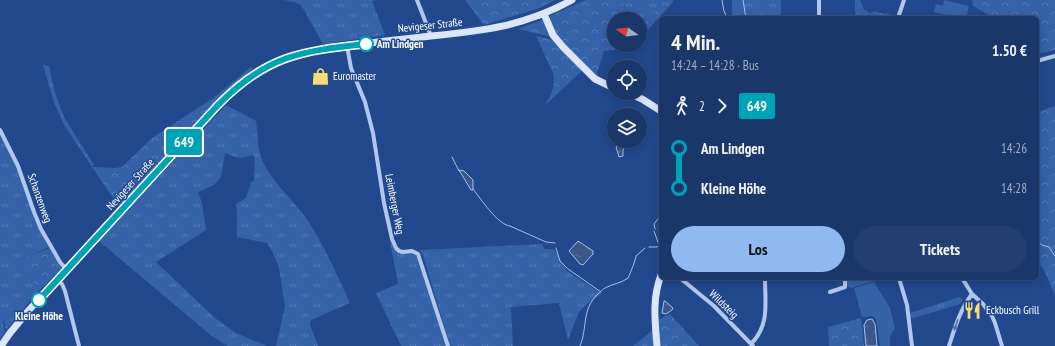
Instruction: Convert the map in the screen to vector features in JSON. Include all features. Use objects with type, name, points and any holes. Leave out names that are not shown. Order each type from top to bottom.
[{"type":"main road","name":"Nevigeser Straße","points":[[1,346],[10,333],[66,270],[218,105],[241,83],[261,70],[281,60],[303,53],[347,46],[482,31],[512,25],[544,14],[572,0]]},
{"type":"main road","points":[[544,14],[553,35],[563,47],[595,79],[607,85]]},
{"type":"main road","points":[[644,100],[659,110]]},
{"type":"main road","points":[[657,346],[655,302],[660,280]]},
{"type":"street","points":[[417,0],[431,36]]},
{"type":"street","points":[[819,0],[819,16]]},
{"type":"street","points":[[899,16],[904,0]]},
{"type":"street","name":"Leimberger Weg","points":[[347,46],[351,68],[365,102],[373,133],[384,203],[392,239],[396,248],[399,250],[403,252],[412,251],[418,254],[448,346]]},
{"type":"street","points":[[1039,60],[1055,56]]},
{"type":"street","name":"Schanzenweg","points":[[0,130],[18,166],[41,229],[66,270]]},
{"type":"street","points":[[57,280],[62,284],[65,291],[79,346]]},
{"type":"street","name":"Wildsteig","points":[[682,280],[714,306],[752,345]]},
{"type":"street","points":[[752,345],[764,323],[765,280]]},
{"type":"street","points":[[830,292],[845,287],[846,280]]},
{"type":"street","points":[[899,280],[907,305],[912,346]]},
{"type":"street","points":[[963,280],[972,294],[983,304],[992,316],[1002,346]]},
{"type":"street","points":[[949,346],[960,312],[972,294]]},
{"type":"green space","points":[[376,0],[372,1],[385,35],[323,44],[301,5],[295,2],[283,1]]},
{"type":"green space","points":[[465,0],[555,0],[540,8],[484,25]]},
{"type":"green space","points":[[585,0],[622,0],[628,12],[607,12],[607,51],[604,51],[597,73],[601,80],[558,39],[549,18],[550,16]]},
{"type":"green space","points":[[622,0],[662,0],[659,7],[647,20],[647,12],[628,12]]},
{"type":"green space","points":[[662,0],[673,0],[673,2],[647,31],[647,20],[659,7]]},
{"type":"green space","points":[[732,0],[781,0],[781,16],[732,16]]},
{"type":"green space","points":[[855,0],[860,0],[864,10],[870,14],[874,11],[886,13],[892,16],[855,16]]},
{"type":"green space","points":[[944,0],[969,6],[966,16],[950,16],[934,12],[936,4],[943,6]]},
{"type":"green space","points":[[972,0],[1055,0],[1055,50],[1039,54],[1039,16],[990,16],[973,6]]},
{"type":"green space","points":[[542,20],[552,37],[518,29]]},
{"type":"green space","points":[[536,36],[554,40],[583,70],[544,106],[552,91],[554,83],[553,73]]},
{"type":"green space","points":[[43,65],[49,66],[55,93],[64,117],[94,165],[92,167],[64,125],[54,102]]},
{"type":"green space","points":[[251,67],[253,69],[224,92],[119,207],[92,167],[122,167],[152,138],[213,98]]},
{"type":"green space","points":[[226,105],[256,121],[259,148],[265,166],[308,221],[320,241],[350,303],[311,320],[310,325],[318,346],[276,346],[285,306],[279,268],[267,243],[237,237],[236,204],[246,198],[251,182],[254,181],[255,158],[253,155],[241,158],[225,153],[221,177],[214,185],[198,192],[202,203],[206,230],[156,262],[215,318],[236,333],[267,346],[228,346],[212,336],[99,241]]},
{"type":"green space","points":[[1055,106],[1055,296],[1045,272],[1039,263],[1039,111]]},
{"type":"green space","points":[[0,134],[18,169],[35,219],[49,247],[24,258],[35,288],[3,322],[5,332],[0,339]]},
{"type":"green space","points":[[390,241],[397,253],[410,252],[418,257],[447,346],[401,346],[376,293],[398,284]]},
{"type":"green space","points":[[542,244],[545,249],[554,249],[567,271],[602,294],[588,303],[579,312],[568,340],[559,303],[511,307],[513,346],[450,346],[423,255],[420,250]]},
{"type":"green space","points":[[50,248],[62,268],[34,296],[6,330],[4,321],[35,288],[23,258]]},
{"type":"green space","points":[[846,280],[878,280],[850,288],[847,285]]},
{"type":"green space","points":[[874,282],[890,308],[895,328],[890,336],[890,346],[880,346],[876,319],[872,316],[862,317],[854,288]]},
{"type":"green space","points":[[960,297],[963,300],[960,304],[910,319],[910,313]]},
{"type":"green space","points":[[670,314],[699,346],[633,346],[654,329],[658,320]]},
{"type":"green space","points":[[861,318],[864,346],[829,346],[828,327]]},
{"type":"water","points":[[616,148],[624,148],[623,156],[619,157]]},
{"type":"water","points":[[459,170],[464,171],[473,180],[473,190],[471,190]]},
{"type":"water","points":[[578,241],[593,251],[593,254],[583,265],[580,264],[569,251]]},
{"type":"water","points":[[664,301],[673,308],[666,314],[662,313]]},
{"type":"water","points":[[872,319],[875,324],[877,346],[866,346],[864,325],[867,320]]},
{"type":"waterway","points":[[722,0],[726,16]]},
{"type":"waterway","points":[[743,0],[746,16]]},
{"type":"waterway","points":[[452,157],[459,171]]},
{"type":"waterway","points":[[473,189],[500,221],[546,242],[555,243]]},
{"type":"waterway","points":[[655,229],[654,224],[659,218]]},
{"type":"waterway","points":[[649,247],[657,247],[659,245],[654,231]]},
{"type":"waterway","points":[[1039,243],[1049,247],[1055,256]]},
{"type":"waterway","points":[[556,248],[560,261],[568,269],[601,292]]},
{"type":"waterway","points":[[580,346],[589,306],[604,288],[628,278],[636,256],[645,248]]},
{"type":"bus line","name":"649","points":[[39,300],[229,93],[241,83],[261,70],[281,60],[303,53],[366,44]]},
{"type":"place","name":"Am Lindgen","points":[[366,44]]},
{"type":"place","name":"Euromaster","points":[[320,76]]},
{"type":"place","name":"Kleine Höhe","points":[[39,300]]},
{"type":"place","name":"Eckbusch Grill","points":[[973,310]]}]
